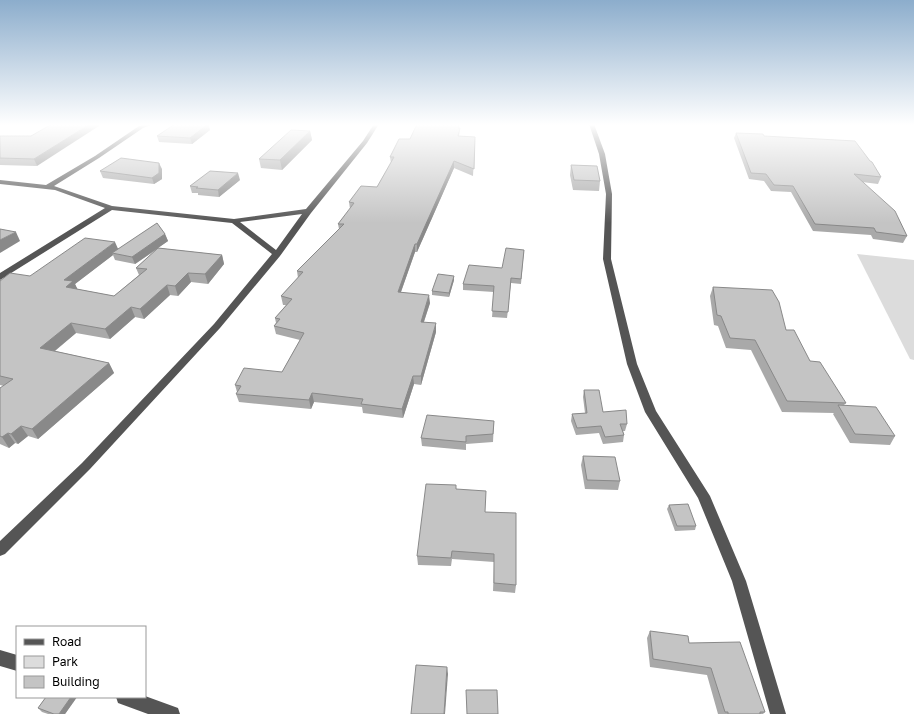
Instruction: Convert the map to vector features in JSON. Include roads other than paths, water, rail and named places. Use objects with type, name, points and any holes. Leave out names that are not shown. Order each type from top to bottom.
[{"type":"street","points":[[47,187],[96,157]]},
{"type":"street","points":[[0,550],[86,466],[217,326],[277,254],[308,211],[352,157]]},
{"type":"street","points":[[603,157],[609,194],[607,259],[632,364],[651,412],[704,496],[710,510],[739,581],[778,714]]},
{"type":"street","points":[[0,182],[56,188],[111,208],[234,221],[308,211]]},
{"type":"street","points":[[0,277],[111,208]]},
{"type":"street","points":[[234,221],[277,254]]},
{"type":"street","points":[[0,658],[16,662]]},
{"type":"street","points":[[127,698],[172,714]]}]
